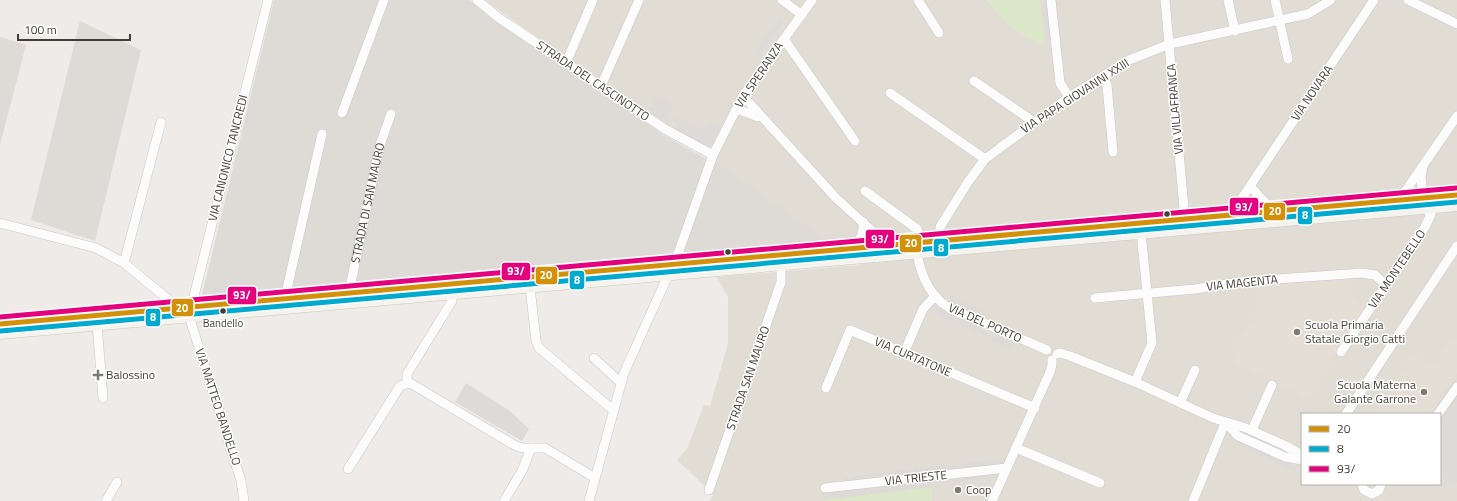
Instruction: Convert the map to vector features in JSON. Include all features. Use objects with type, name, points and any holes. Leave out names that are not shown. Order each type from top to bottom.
[{"type":"main road","points":[[0,324],[179,308],[190,311],[453,288],[672,263],[824,255],[918,245],[1141,232],[1457,195]]},
{"type":"main road","points":[[918,245],[939,240],[1400,199],[1423,198],[1457,205]]},
{"type":"main road","points":[[0,333],[97,324],[285,298],[349,292],[530,287],[781,264],[824,255],[852,247],[887,249]]},
{"type":"street","name":"VIA CANONICO TANCREDI","points":[[190,311],[268,0]]},
{"type":"street","points":[[342,113],[384,0]]},
{"type":"street","name":"STRADA DEL CASCINOTTO","points":[[476,0],[499,18],[665,129],[713,154]]},
{"type":"street","points":[[566,63],[593,0]]},
{"type":"street","points":[[601,86],[639,0]]},
{"type":"street","points":[[782,0],[802,15]]},
{"type":"street","name":"VIA SPERANZA","points":[[589,501],[621,383],[678,251],[713,154],[743,96],[812,0]]},
{"type":"street","points":[[918,0],[939,33]]},
{"type":"street","points":[[1051,0],[1060,83],[1069,97]]},
{"type":"street","name":"VIA VILLAFRANCA","points":[[1165,0],[1185,219]]},
{"type":"street","points":[[1228,0],[1235,31]]},
{"type":"street","points":[[1275,0],[1288,59]]},
{"type":"street","name":"VIA NOVARA","points":[[1235,214],[1236,207],[1374,0]]},
{"type":"street","points":[[1408,0],[1457,24]]},
{"type":"street","name":"VIA PAPA GIOVANNI XXIII","points":[[939,240],[940,227],[968,182],[985,160],[1069,97],[1128,60],[1170,44],[1308,14],[1327,1]]},
{"type":"street","points":[[784,39],[855,141]]},
{"type":"street","points":[[1103,76],[1107,85],[1113,152]]},
{"type":"street","points":[[974,81],[1034,122]]},
{"type":"street","points":[[890,93],[985,160]]},
{"type":"street","points":[[743,96],[763,120],[836,198],[863,222],[887,249]]},
{"type":"street","points":[[735,111],[740,110],[763,120]]},
{"type":"street","name":"STRADA DI SAN MAURO","points":[[349,292],[380,146],[391,114]]},
{"type":"street","points":[[1400,199],[1414,176],[1423,166],[1457,116]]},
{"type":"street","points":[[124,263],[161,122]]},
{"type":"street","points":[[285,298],[322,134]]},
{"type":"street","points":[[1423,166],[1423,198]]},
{"type":"street","points":[[1250,186],[1273,211]]},
{"type":"street","name":"VIA DEL PORTO","points":[[865,191],[917,229],[922,272],[935,296],[940,302],[949,308],[1047,350],[1054,349],[1054,357]]},
{"type":"street","name":"VIA MONTEBELLO","points":[[1341,352],[1425,227],[1431,214],[1423,198]]},
{"type":"street","points":[[852,247],[864,233],[863,222]]},
{"type":"street","points":[[0,223],[85,244],[124,263],[179,308]]},
{"type":"street","points":[[1135,382],[1152,343],[1141,232]]},
{"type":"street","points":[[1347,413],[1457,246]]},
{"type":"street","name":"STRADA SAN MAURO","points":[[709,490],[781,282],[781,264]]},
{"type":"street","name":"VIA MAGENTA","points":[[1096,298],[1247,281],[1362,273],[1375,275],[1386,285]]},
{"type":"street","points":[[530,287],[536,341],[539,348],[613,410]]},
{"type":"street","points":[[407,383],[407,374],[452,301],[453,288]]},
{"type":"street","points":[[904,353],[923,309],[935,296]]},
{"type":"street","name":"VIA MATTEO BANDELLO","points":[[190,311],[241,481],[244,501]]},
{"type":"street","points":[[97,324],[103,398]]},
{"type":"street","name":"VIA CURTATONE","points":[[826,388],[850,330],[1034,408]]},
{"type":"street","points":[[992,501],[1050,372],[1054,357],[1060,353],[1135,382],[1226,423],[1249,429],[1287,446],[1301,454]]},
{"type":"street","points":[[594,358],[621,383]]},
{"type":"street","points":[[1180,403],[1196,370]]},
{"type":"street","points":[[348,469],[392,397],[400,386],[407,383],[417,385],[516,446],[545,448],[595,478]]},
{"type":"street","points":[[1249,429],[1272,385]]},
{"type":"street","points":[[1439,413],[1457,387]]},
{"type":"street","points":[[1226,423],[1241,437],[1282,456],[1301,460]]},
{"type":"street","points":[[1193,501],[1226,423]]},
{"type":"street","points":[[1241,437],[1239,432],[1241,429],[1249,429]]},
{"type":"street","points":[[1282,456],[1288,454],[1290,451],[1287,446]]},
{"type":"street","points":[[504,501],[522,472],[531,448]]},
{"type":"street","points":[[1016,448],[1100,483]]},
{"type":"street","name":"VIA TRIESTE","points":[[825,488],[1007,468]]},
{"type":"street","points":[[106,501],[117,482]]},
{"type":"street","points":[[1362,485],[1364,490],[1369,493],[1377,492],[1380,485]]},
{"type":"street","points":[[1362,501],[1369,493]]},
{"type":"shaded area","points":[[274,0],[470,0],[662,134],[710,161],[673,253],[202,295]]},
{"type":"shaded area","points":[[486,0],[1457,0],[1457,501],[710,501],[713,494],[677,460],[687,449],[704,405],[710,406],[728,344],[728,297],[717,277],[860,265],[713,159]]},
{"type":"shaded area","points":[[1043,0],[1048,0],[1053,43],[1047,40]]},
{"type":"shaded area","points":[[780,16],[785,20],[759,57],[754,53]]},
{"type":"shaded area","points":[[80,21],[141,50],[95,241],[31,220]]},
{"type":"shaded area","points":[[0,37],[26,45],[0,145]]},
{"type":"shaded area","points":[[655,95],[674,104],[667,123],[648,111]]},
{"type":"shaded area","points":[[675,116],[704,131],[709,121],[720,127],[711,144],[705,146],[676,132],[678,124],[673,121]]},
{"type":"shaded area","points":[[713,159],[828,241],[681,253]]},
{"type":"shaded area","name":"Scuola Primaria Statale Giorgio Catti","points":[[1345,279],[1351,295],[1365,307],[1308,397],[1236,364],[1232,349],[1257,314],[1265,285]]},
{"type":"shaded area","points":[[950,295],[983,311],[985,316],[952,303]]},
{"type":"shaded area","points":[[937,309],[955,316],[952,322],[935,315]]},
{"type":"shaded area","points":[[960,319],[988,331],[985,336],[958,325]]},
{"type":"shaded area","points":[[994,335],[1014,343],[1012,350],[991,341]]},
{"type":"shaded area","points":[[1452,338],[1457,341],[1457,373],[1427,413],[1374,413],[1413,356],[1434,365]]},
{"type":"shaded area","points":[[466,383],[510,411],[529,429],[522,441],[455,402]]},
{"type":"shaded area","points":[[1457,392],[1457,480],[1454,485],[1447,481],[1445,474],[1441,472],[1441,415]]},
{"type":"shaded area","points":[[1233,437],[1292,464],[1296,470],[1293,471],[1236,444]]},
{"type":"shaded area","points":[[1004,459],[1004,465],[844,483],[844,477]]},
{"type":"shaded area","points":[[989,473],[990,478],[947,483],[946,478]]},
{"type":"shaded area","points":[[930,481],[931,487],[822,500],[821,494]]},
{"type":"green space","points":[[984,0],[1040,0],[1045,46],[1019,33],[1006,23],[987,1]]},
{"type":"green space","points":[[931,487],[932,501],[822,501],[822,500]]},
{"type":"transit line","name":"93/","points":[[0,317],[1456,188]]},
{"type":"transit line","name":"20","points":[[0,324],[1457,195]]},
{"type":"transit line","name":"8","points":[[1,331],[1457,202]]},
{"type":"place","name":"Bandello","points":[[223,311]]},
{"type":"place","name":"Scuola Primaria Statale Giorgio Catti","points":[[1297,332]]},
{"type":"place","name":"Balossino","points":[[98,375]]},
{"type":"place","name":"Scuola Materna Galante Garrone","points":[[1424,392]]},
{"type":"place","name":"Coop","points":[[958,490]]}]
